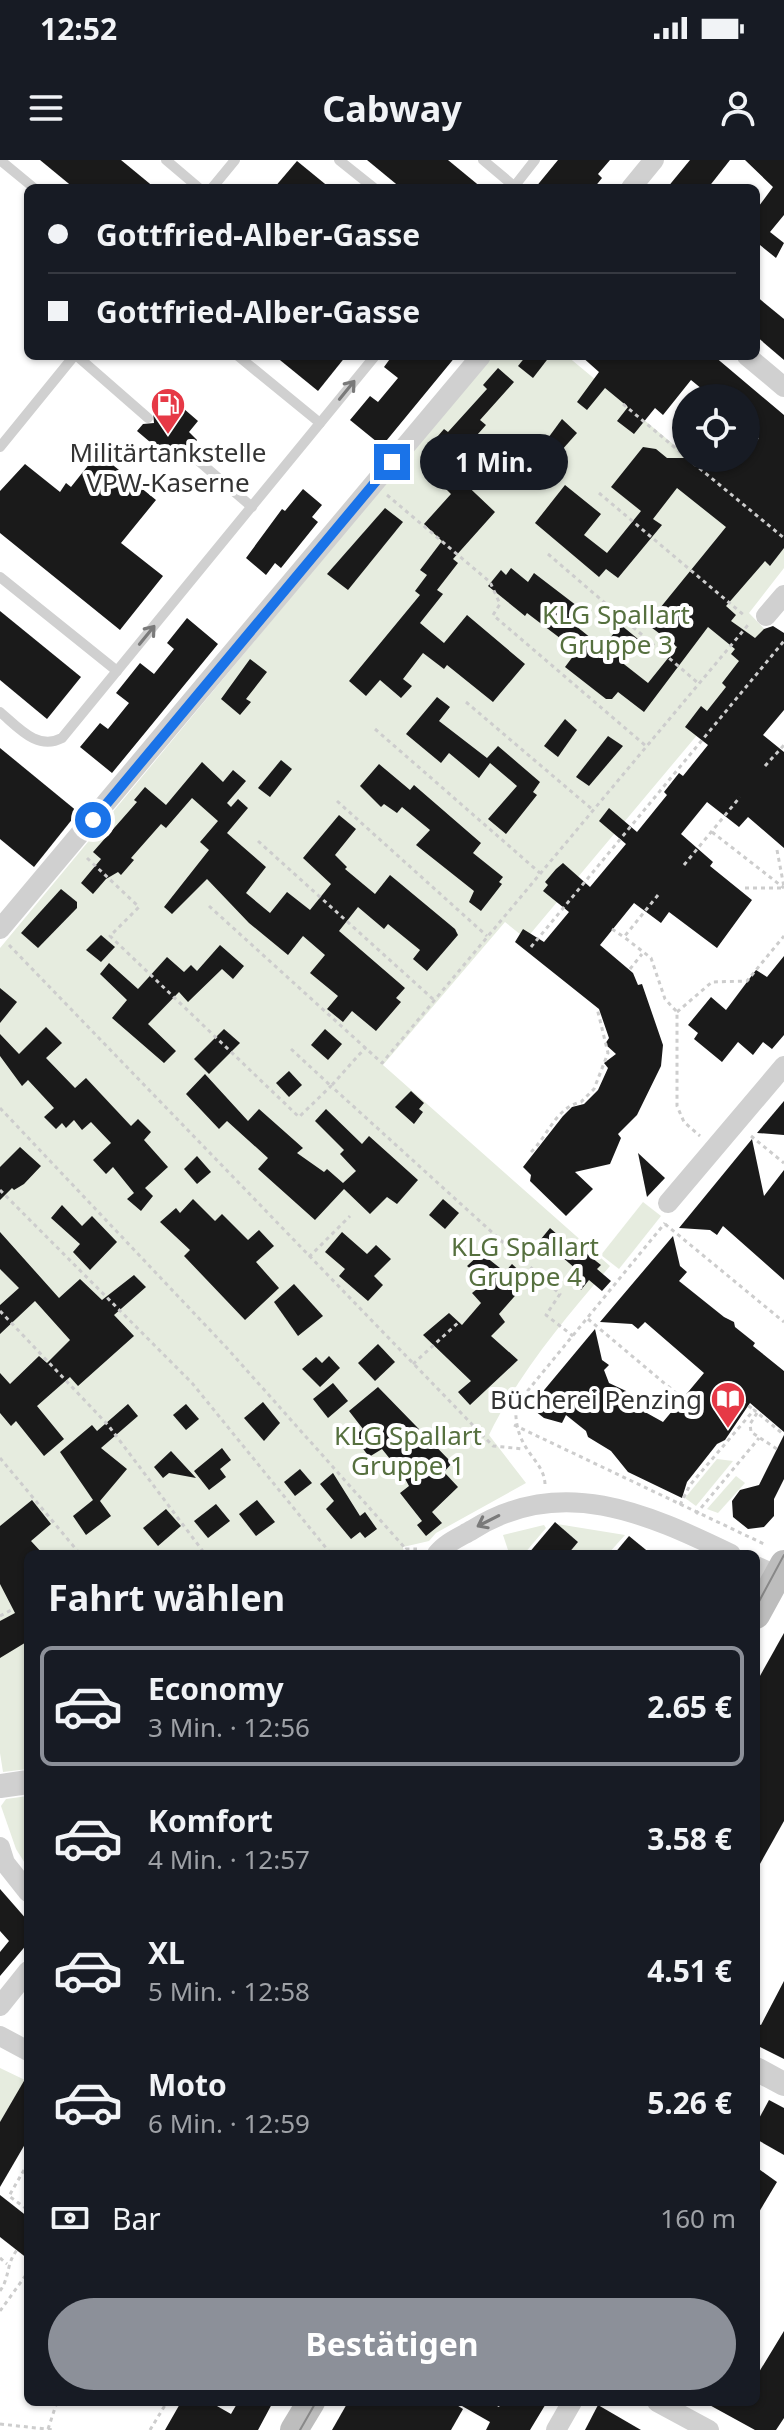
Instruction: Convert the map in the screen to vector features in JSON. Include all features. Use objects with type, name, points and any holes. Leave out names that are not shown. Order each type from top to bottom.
[{"type":"main road","points":[[760,1604],[773,1569]]},
{"type":"main road","points":[[294,2430],[309,2406]]},
{"type":"street","points":[[634,184],[654,160]]},
{"type":"street","points":[[3,936],[73,844],[478,360]]},
{"type":"street","points":[[752,360],[784,387]]},
{"type":"street","points":[[766,616],[784,595]]},
{"type":"street","points":[[667,1214],[716,1147],[784,1066]]},
{"type":"street","points":[[443,1550],[481,1524],[514,1508],[545,1500],[594,1504],[639,1515],[722,1550]]},
{"type":"street","points":[[0,1786],[24,1783]]},
{"type":"street","points":[[2,1859],[24,1887]]},
{"type":"street","points":[[0,2006],[24,1976]]},
{"type":"street","points":[[0,2036],[24,2049]]},
{"type":"street","points":[[556,2430],[570,2406]]},
{"type":"street","points":[[664,2406],[709,2430]]},
{"type":"lane","points":[[0,160],[29,184]]},
{"type":"lane","points":[[166,160],[194,184]]},
{"type":"lane","points":[[215,184],[235,160]]},
{"type":"lane","points":[[339,160],[369,184]]},
{"type":"lane","points":[[483,160],[511,184]]},
{"type":"lane","points":[[516,184],[535,160]]},
{"type":"lane","points":[[0,447],[73,360]]},
{"type":"lane","points":[[81,360],[148,418]]},
{"type":"lane","points":[[243,360],[320,423]]},
{"type":"lane","points":[[0,712],[35,740],[44,743],[62,738],[372,360]]},
{"type":"lane","points":[[187,451],[252,507]]},
{"type":"lane","points":[[0,577],[117,671]]},
{"type":"path","points":[[623,404],[672,445]]},
{"type":"path","points":[[705,472],[784,538]]},
{"type":"path","points":[[374,484],[490,582],[500,604],[493,615],[646,746]]},
{"type":"path","points":[[209,906],[382,1063],[751,621],[599,493]]},
{"type":"path","points":[[548,554],[698,683]]},
{"type":"path","points":[[531,947],[784,641]]},
{"type":"path","points":[[466,702],[593,810]]},
{"type":"path","points":[[375,729],[540,873]]},
{"type":"path","points":[[765,766],[784,745]]},
{"type":"path","points":[[684,865],[740,797]]},
{"type":"path","points":[[337,801],[487,936]]},
{"type":"path","points":[[712,832],[784,887]]},
{"type":"path","points":[[258,841],[434,1000]]},
{"type":"path","points":[[73,844],[139,907],[110,936],[299,1117],[366,1047]]},
{"type":"path","points":[[777,850],[784,887]]},
{"type":"path","points":[[745,888],[784,887]]},
{"type":"path","points":[[624,937],[658,895]]},
{"type":"path","points":[[572,898],[578,902]]},
{"type":"path","points":[[612,929],[651,958],[665,999],[677,1012],[679,1113],[691,1129],[716,1147]]},
{"type":"path","points":[[3,936],[493,1446],[524,1449]]},
{"type":"path","points":[[677,1012],[712,982],[747,981],[784,936]]},
{"type":"path","points":[[630,969],[643,952]]},
{"type":"path","points":[[531,1152],[547,1137],[551,1124],[572,1104],[581,1102],[600,1078],[608,1053],[597,1008]]},
{"type":"path","points":[[291,1049],[560,1294],[546,1315],[573,1336]]},
{"type":"path","points":[[0,1108],[226,1347],[406,1549]]},
{"type":"path","points":[[736,1124],[784,1163]]},
{"type":"path","points":[[0,1190],[192,1383],[328,1550]]},
{"type":"path","points":[[545,1500],[545,1475],[524,1449],[514,1425],[516,1405],[588,1319],[667,1214],[784,1322]]},
{"type":"path","points":[[309,1257],[350,1216]]},
{"type":"path","points":[[0,1311],[108,1425],[202,1550]]},
{"type":"path","points":[[588,1319],[676,1393]]},
{"type":"path","points":[[413,1364],[460,1321]]},
{"type":"path","points":[[742,1401],[783,1434]]},
{"type":"path","points":[[680,1505],[690,1485],[755,1411]]},
{"type":"path","points":[[755,1411],[750,1428],[777,1449]]},
{"type":"path","points":[[514,1425],[764,1544]]},
{"type":"path","points":[[696,1514],[759,1438]]},
{"type":"path","points":[[0,1458],[77,1550]]},
{"type":"path","points":[[0,1616],[13,1609]]},
{"type":"path","points":[[24,2170],[9,2196],[24,2207]]},
{"type":"path","points":[[0,2291],[7,2282],[7,2264],[17,2250]]},
{"type":"path","points":[[0,2258],[7,2264]]},
{"type":"path","points":[[0,2311],[24,2278]]},
{"type":"path","points":[[48,2429],[56,2406]]},
{"type":"path","points":[[150,2430],[165,2406]]},
{"type":"path","points":[[0,2424],[55,2430]]},
{"type":"green space","points":[[488,360],[572,360],[672,443],[672,472],[707,472],[784,536],[784,568],[749,613],[776,641],[526,939],[505,922],[383,1065],[610,1266],[529,1368],[489,1435],[526,1483],[436,1533],[429,1541],[403,1547],[403,1550],[24,1550],[24,1769],[3,1772],[0,1753],[0,948]]},
{"type":"green space","points":[[643,1202],[661,1216],[619,1269],[601,1255]]},
{"type":"green space","points":[[717,1459],[733,1461],[696,1506],[685,1498]]},
{"type":"green space","points":[[736,1476],[745,1483],[718,1513],[707,1509]]},
{"type":"green space","points":[[557,1524],[625,1535],[612,1550],[571,1550],[578,1542]]},
{"type":"green space","points":[[544,1525],[546,1528],[527,1550],[508,1550],[503,1535]]},
{"type":"green space","points":[[24,1797],[24,1862],[16,1849],[1,1806],[6,1799]]},
{"type":"green space","points":[[0,2068],[24,2082],[0,2122]]},
{"type":"building","points":[[40,160],[121,160],[150,184],[69,184]]},
{"type":"building","points":[[367,160],[448,160],[477,184],[396,184]]},
{"type":"building","points":[[558,160],[610,160],[598,174],[602,178],[597,184],[538,184]]},
{"type":"building","points":[[690,160],[730,160],[711,184],[670,184]]},
{"type":"building","points":[[745,160],[784,160],[784,215],[770,232],[784,243],[776,258],[760,245],[760,205],[773,187]]},
{"type":"building","points":[[297,161],[325,184],[277,184]]},
{"type":"building","points":[[760,299],[784,319],[784,360],[760,339]]},
{"type":"building","points":[[280,360],[343,360],[318,391]]},
{"type":"building","points":[[389,360],[453,360],[382,446],[350,420],[370,396],[378,402],[398,378],[384,367]]},
{"type":"building","points":[[523,360],[547,360],[533,378],[518,366]]},
{"type":"building","points":[[586,360],[719,360],[747,384],[696,384],[691,380],[688,384],[672,384],[672,404],[663,415],[655,408],[634,434],[617,421],[628,407],[605,388],[587,410],[577,402],[599,372]]},
{"type":"building","points":[[498,368],[514,382],[480,420],[486,425],[452,463],[431,444],[444,429],[448,432],[487,389],[483,385]]},
{"type":"building","points":[[760,395],[784,415],[784,548],[770,566],[765,561],[726,606],[736,615],[731,621],[755,638],[764,629],[773,626],[784,633],[784,710],[763,735],[784,752],[784,848],[748,817],[739,827],[707,802],[681,834],[713,862],[710,866],[752,900],[717,948],[669,912],[661,923],[634,903],[600,945],[633,973],[638,985],[642,984],[663,1045],[661,1066],[637,1115],[618,1134],[621,1138],[610,1164],[575,1172],[593,1189],[566,1216],[530,1181],[531,1175],[523,1167],[563,1116],[572,1107],[584,1104],[598,1090],[608,1068],[604,1063],[616,1054],[605,1044],[609,1038],[599,1009],[515,942],[523,929],[544,942],[569,912],[543,891],[548,885],[545,882],[556,869],[563,863],[590,887],[626,844],[599,821],[609,808],[637,832],[667,795],[664,792],[679,773],[683,776],[708,745],[685,727],[701,706],[707,711],[726,687],[722,683],[739,661],[731,654],[735,649],[708,627],[644,712],[618,692],[612,699],[606,699],[565,667],[577,651],[527,613],[525,616],[488,586],[501,570],[506,575],[511,568],[528,582],[534,573],[581,609],[571,622],[602,647],[621,625],[638,639],[620,661],[648,683],[677,647],[647,624],[726,527],[677,488],[653,519],[662,525],[618,578],[606,569],[599,577],[535,523],[565,485],[601,514],[584,535],[607,553],[641,511],[611,487],[643,447],[656,449],[667,458],[672,458],[672,472],[760,472]]},
{"type":"building","name":"Militärtankstelle VPW-Kaserne","points":[[176,402],[198,421],[189,432],[197,440],[193,445],[180,446],[182,457],[176,464],[137,431],[143,424],[154,423],[153,412],[158,406],[167,413]]},
{"type":"building","points":[[562,419],[577,433],[545,469],[532,460]]},
{"type":"building","points":[[98,453],[156,500],[121,543],[163,576],[120,630],[0,533],[0,491],[25,464],[60,492],[66,483],[71,487]]},
{"type":"building","points":[[457,476],[495,512],[453,559],[458,563],[437,590],[443,594],[420,623],[444,643],[467,615],[525,664],[493,702],[447,665],[444,669],[423,653],[403,679],[412,686],[401,698],[380,680],[366,696],[349,681],[420,595],[415,591],[427,575],[420,570],[442,541],[424,524],[451,494],[445,488]]},
{"type":"building","points":[[303,489],[322,505],[312,517],[318,522],[281,568],[275,563],[266,575],[246,558],[282,509],[285,511]]},
{"type":"building","points":[[385,508],[403,522],[348,590],[327,574]]},
{"type":"building","points":[[0,611],[81,677],[47,719],[0,680]]},
{"type":"building","points":[[187,618],[218,644],[112,773],[80,747],[100,723],[108,729],[129,703],[116,693],[140,663],[154,674],[174,649],[167,643]]},
{"type":"building","points":[[250,659],[267,672],[246,699],[251,702],[240,715],[221,699]]},
{"type":"building","points":[[437,697],[450,707],[439,721],[487,758],[498,746],[540,782],[533,792],[537,795],[506,834],[488,819],[517,786],[490,763],[479,778],[449,753],[441,763],[406,734]]},
{"type":"building","points":[[565,719],[577,730],[558,757],[544,746]]},
{"type":"building","points":[[608,736],[623,746],[589,786],[576,777]]},
{"type":"building","points":[[0,748],[78,812],[34,867],[0,839]]},
{"type":"building","points":[[281,760],[292,769],[270,797],[258,788]]},
{"type":"building","points":[[202,762],[223,782],[233,770],[246,781],[227,803],[231,807],[238,799],[248,808],[227,833],[266,867],[246,893],[270,913],[287,892],[310,910],[331,884],[303,858],[339,815],[356,829],[335,855],[347,867],[345,869],[375,894],[390,875],[455,929],[458,935],[427,971],[413,959],[420,950],[388,924],[384,929],[358,907],[339,931],[405,988],[396,998],[401,1002],[376,1031],[352,1011],[343,1022],[327,1009],[338,996],[310,973],[325,955],[303,936],[288,955],[249,923],[207,879],[172,914],[164,907],[209,850],[200,842],[218,821],[192,798],[166,828],[161,824],[131,858],[134,860],[121,875],[118,872],[106,879],[93,894],[81,883],[101,859],[93,852],[137,802],[134,800],[145,787],[166,805]]},
{"type":"building","points":[[379,764],[410,790],[414,785],[481,843],[473,853],[503,877],[499,882],[502,884],[481,911],[469,902],[474,891],[416,845],[430,830],[402,807],[397,813],[384,804],[381,807],[360,786]]},
{"type":"building","points":[[61,889],[77,902],[77,908],[38,948],[21,933]]},
{"type":"building","points":[[101,935],[115,947],[101,962],[86,950]]},
{"type":"building","points":[[220,945],[244,966],[233,979],[222,969],[188,1002],[179,992],[148,1024],[176,1051],[164,1063],[112,1018],[127,1000],[100,974],[109,963],[138,989],[167,957],[184,972],[191,965],[197,971]]},
{"type":"building","points":[[784,956],[784,1035],[772,1049],[763,1042],[753,1055],[738,1042],[722,1062],[694,1039],[698,1033],[688,1025],[711,997],[726,1010],[756,970],[767,977]]},
{"type":"building","points":[[0,988],[17,1002],[0,1023]]},
{"type":"building","points":[[46,1027],[62,1043],[46,1058],[75,1088],[86,1078],[131,1126],[138,1119],[151,1132],[144,1140],[168,1167],[145,1188],[153,1196],[141,1211],[127,1199],[134,1193],[113,1167],[106,1174],[93,1160],[111,1143],[91,1122],[82,1130],[74,1120],[66,1128],[62,1123],[56,1129],[44,1117],[54,1108],[28,1080],[22,1086],[0,1056],[0,1034],[19,1054]]},
{"type":"building","points":[[224,1029],[240,1043],[209,1074],[194,1059]]},
{"type":"building","points":[[325,1029],[342,1044],[328,1060],[311,1045]]},
{"type":"building","points":[[289,1071],[302,1085],[289,1097],[276,1083]]},
{"type":"building","points":[[205,1074],[248,1121],[259,1109],[303,1148],[297,1153],[324,1172],[327,1169],[343,1183],[356,1171],[340,1154],[344,1150],[315,1121],[326,1109],[362,1144],[369,1136],[418,1180],[397,1204],[387,1197],[370,1214],[344,1189],[315,1220],[258,1169],[268,1158],[227,1121],[219,1129],[186,1094]]},
{"type":"building","points":[[411,1091],[424,1103],[419,1109],[423,1112],[414,1124],[395,1107]]},
{"type":"building","points":[[784,1101],[784,1135],[757,1133]]},
{"type":"building","points":[[752,1139],[764,1196],[784,1170],[784,1280],[723,1226],[717,1235],[710,1230],[679,1228]]},
{"type":"building","points":[[20,1147],[41,1166],[24,1184],[14,1190],[12,1188],[0,1200],[0,1167]]},
{"type":"building","points":[[638,1153],[665,1178],[647,1197]]},
{"type":"building","points":[[197,1156],[211,1172],[197,1184],[184,1169]]},
{"type":"building","points":[[193,1199],[215,1221],[222,1214],[248,1240],[259,1230],[274,1246],[256,1262],[279,1288],[245,1320],[184,1256],[190,1250],[160,1222],[176,1208],[180,1213]]},
{"type":"building","points":[[443,1199],[459,1213],[445,1229],[429,1215]]},
{"type":"building","points":[[62,1205],[82,1226],[92,1216],[117,1242],[90,1270],[73,1252],[80,1244],[51,1218]]},
{"type":"building","points":[[550,1228],[584,1258],[587,1254],[601,1265],[597,1269],[611,1281],[602,1291],[589,1280],[581,1290],[568,1280],[576,1269],[541,1239]]},
{"type":"building","points":[[0,1232],[59,1298],[80,1279],[102,1300],[134,1275],[146,1287],[114,1315],[134,1336],[78,1386],[70,1377],[37,1406],[64,1439],[44,1456],[16,1421],[11,1426],[0,1413],[0,1373],[10,1384],[39,1356],[47,1363],[70,1340],[35,1301],[0,1334],[0,1305],[19,1288],[0,1269]]},
{"type":"building","points":[[342,1232],[367,1254],[376,1245],[391,1259],[374,1276],[383,1285],[368,1301],[339,1276],[345,1269],[325,1252]]},
{"type":"building","points":[[673,1236],[680,1266],[687,1272],[679,1281],[734,1322],[735,1327],[755,1343],[753,1346],[784,1371],[784,1432],[750,1403],[725,1440],[717,1444],[687,1482],[682,1498],[628,1472],[611,1451],[588,1437],[586,1431],[566,1415],[562,1423],[544,1418],[530,1407],[595,1329],[602,1360],[609,1365],[604,1370],[609,1383],[626,1391],[645,1412],[663,1422],[704,1373],[645,1322],[638,1329],[632,1324],[600,1322]]},
{"type":"building","points":[[481,1253],[505,1272],[512,1264],[529,1280],[499,1314],[505,1322],[491,1336],[518,1360],[470,1405],[458,1392],[471,1381],[423,1335],[449,1313],[462,1325],[481,1303],[472,1293],[486,1282],[467,1266]]},
{"type":"building","points":[[294,1284],[323,1316],[298,1336],[274,1302]]},
{"type":"building","points":[[378,1344],[395,1362],[375,1381],[358,1363]]},
{"type":"building","points":[[329,1356],[340,1368],[320,1387],[302,1369],[316,1357],[322,1363]]},
{"type":"building","points":[[333,1383],[348,1401],[328,1418],[313,1399]]},
{"type":"building","points":[[378,1387],[452,1463],[444,1472],[458,1487],[432,1512],[442,1523],[426,1536],[417,1525],[422,1521],[400,1493],[409,1486],[403,1475],[382,1449],[369,1457],[354,1436],[363,1429],[349,1411]]},
{"type":"building","points":[[263,1402],[280,1423],[264,1441],[244,1418]]},
{"type":"building","points":[[128,1404],[138,1416],[101,1448],[127,1469],[100,1501],[111,1516],[86,1535],[73,1516],[93,1500],[60,1452],[92,1425],[97,1431]]},
{"type":"building","points":[[186,1404],[199,1419],[186,1430],[173,1415]]},
{"type":"building","points":[[784,1435],[784,1479],[774,1499],[774,1516],[764,1527],[748,1529],[733,1517],[732,1501],[740,1490],[759,1485]]},
{"type":"building","points":[[222,1448],[231,1460],[220,1469],[226,1477],[209,1490],[194,1471]]},
{"type":"building","points":[[171,1451],[196,1478],[169,1473],[163,1478],[154,1467]]},
{"type":"building","points":[[300,1469],[312,1483],[295,1496],[284,1482]]},
{"type":"building","points":[[333,1473],[360,1516],[365,1512],[377,1529],[365,1538],[360,1532],[351,1539],[326,1509],[334,1501],[320,1484]]},
{"type":"building","points":[[32,1500],[51,1524],[31,1541],[39,1550],[24,1550],[24,1643],[0,1658],[0,1621],[15,1613],[0,1584],[0,1526]]},
{"type":"building","points":[[257,1500],[275,1522],[256,1536],[239,1514]]},
{"type":"building","points":[[216,1504],[230,1521],[208,1538],[194,1521]]},
{"type":"building","points":[[166,1509],[181,1526],[158,1546],[143,1528]]},
{"type":"building","points":[[555,1522],[578,1542],[571,1550],[531,1550]]},
{"type":"building","points":[[629,1536],[646,1550],[617,1550]]},
{"type":"building","points":[[784,1633],[784,1821],[760,1864],[760,1676]]},
{"type":"building","points":[[0,1889],[24,1916],[24,1948],[0,1976],[0,1952],[9,1941],[0,1931]]},
{"type":"building","points":[[784,1981],[784,2059],[760,2047],[761,2025]]},
{"type":"building","points":[[24,2081],[24,2146],[0,2187],[0,2122]]},
{"type":"building","points":[[769,2100],[784,2108],[784,2155],[760,2141],[760,2117]]},
{"type":"building","points":[[760,2170],[777,2182],[760,2210]]},
{"type":"building","points":[[0,2195],[24,2214],[24,2256],[0,2237]]},
{"type":"building","points":[[784,2331],[784,2418],[776,2430],[755,2430],[711,2406],[760,2406],[760,2370]]},
{"type":"building","points":[[179,2406],[217,2406],[231,2414],[236,2406],[271,2406],[258,2430],[165,2430]]},
{"type":"building","points":[[346,2406],[458,2406],[463,2409],[451,2430],[332,2430]]},
{"type":"building","points":[[462,2406],[545,2406],[530,2430],[486,2430],[490,2422]]},
{"type":"building","points":[[600,2406],[641,2430],[585,2430]]},
{"type":"tram line","points":[[760,1600],[784,1555]]},
{"type":"tram line","points":[[300,2430],[314,2406]]},
{"type":"place","name":"Militärtankstelle VPW-Kaserne","points":[[168,436]]},
{"type":"place","name":"Bücherei Penzing","points":[[728,1430]]},
{"type":"route","points":[[93,820],[392,462]]},
{"type":"park label","name":"KLG Spallart Gruppe 3","points":[[616,629]]},
{"type":"park label","name":"KLG Spallart Gruppe 4","points":[[525,1261]]},
{"type":"park label","name":"KLG Spallart Gruppe 1","points":[[408,1450]]}]
